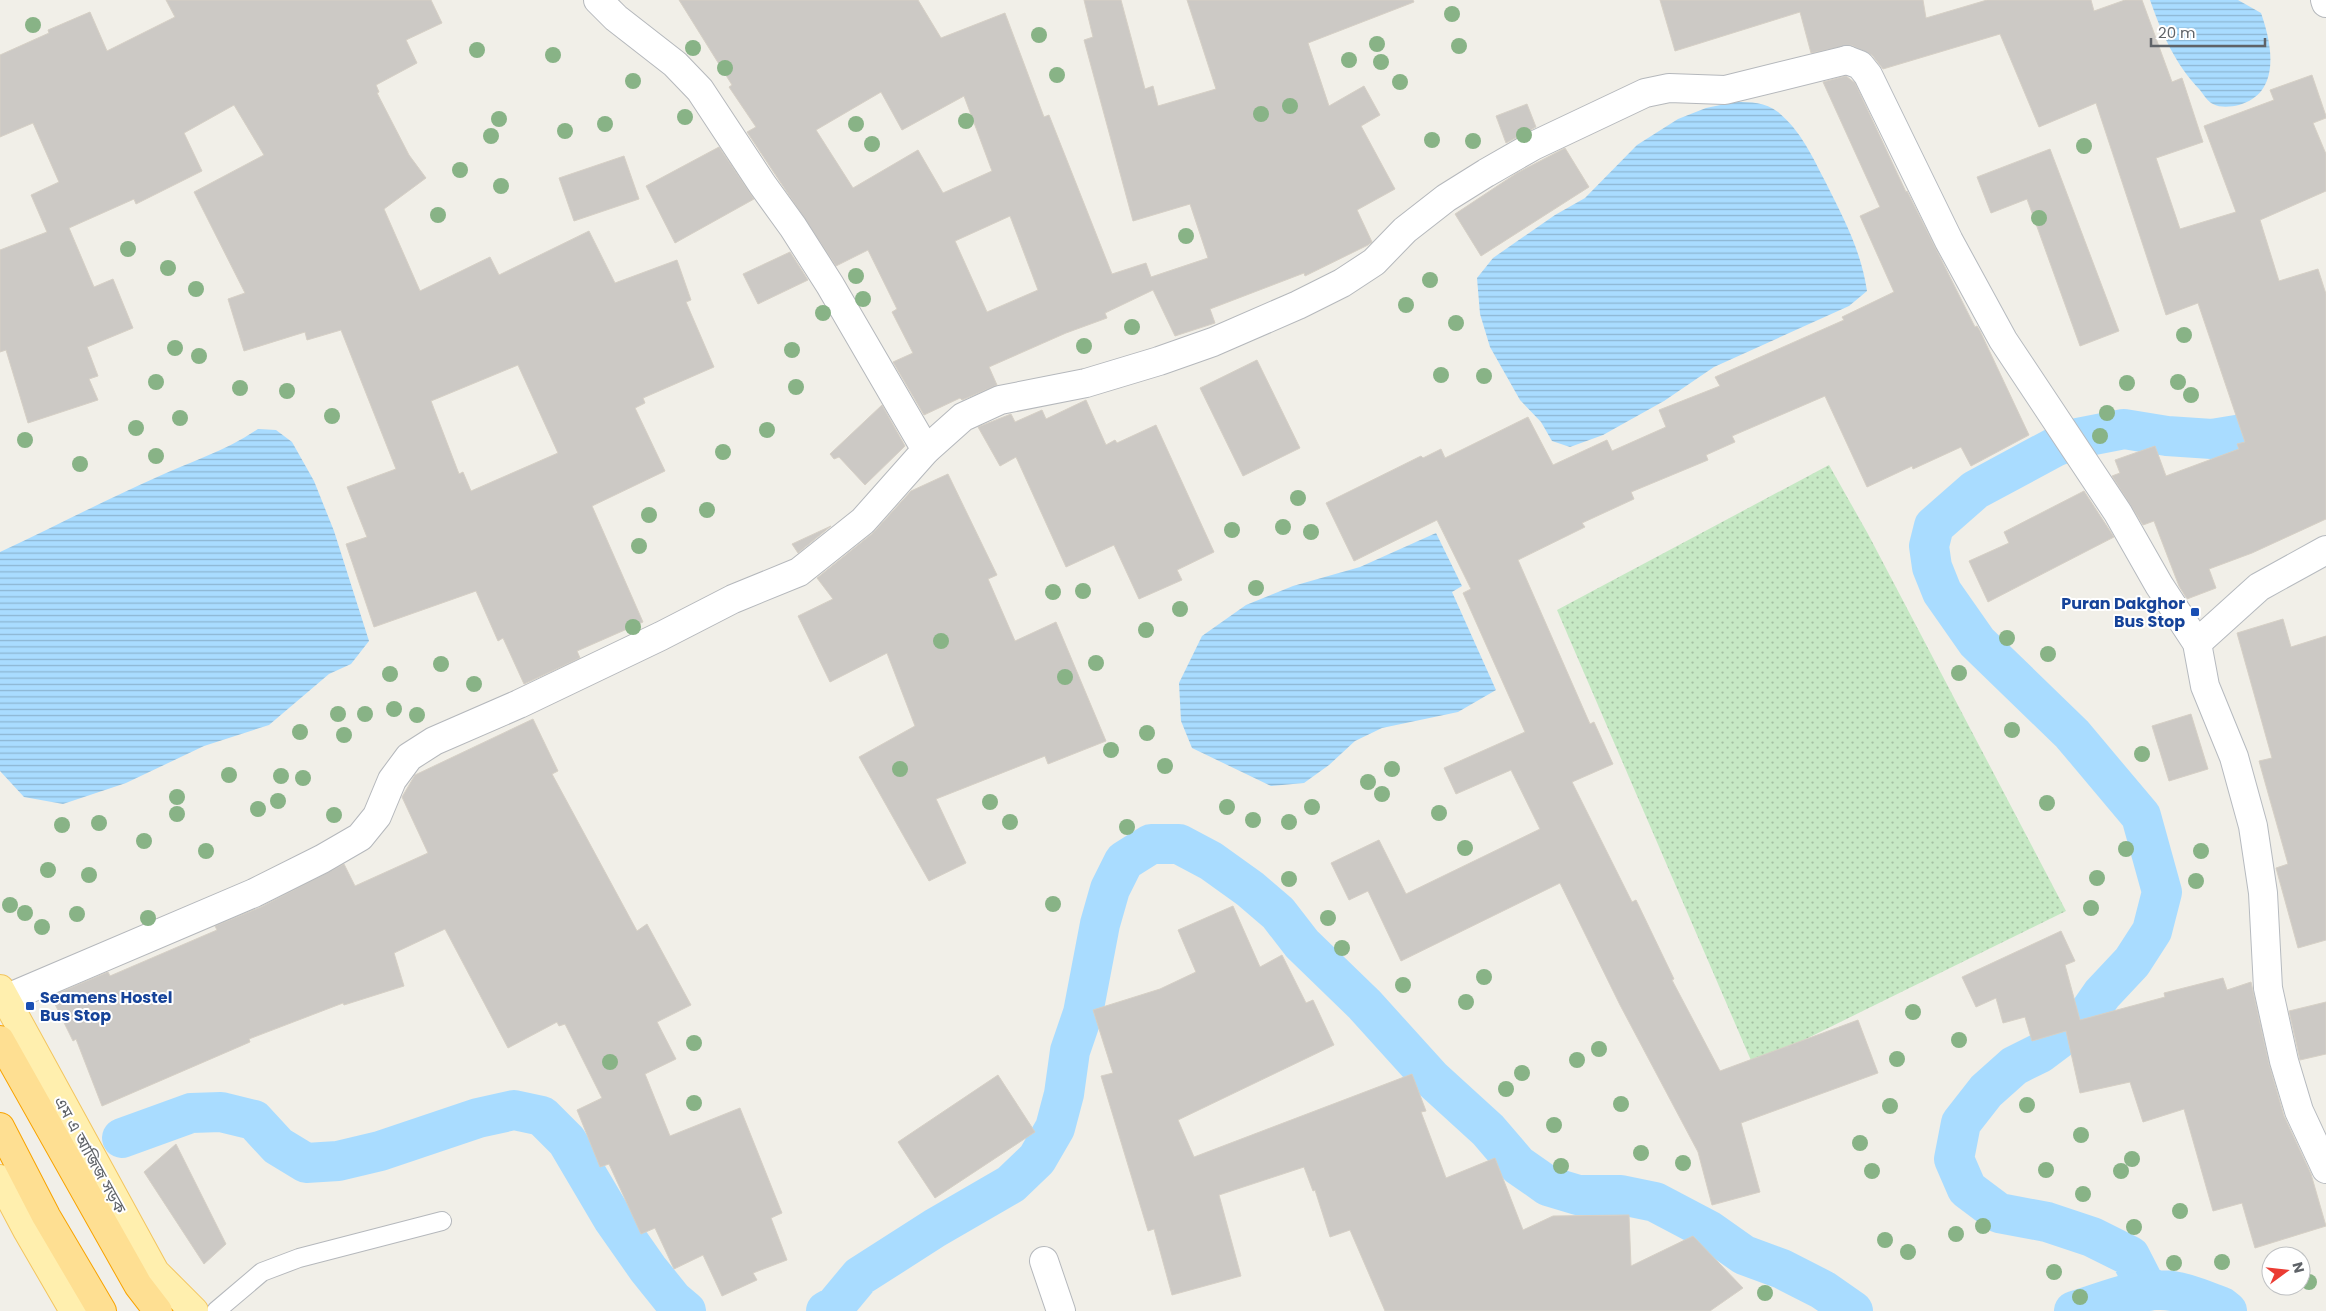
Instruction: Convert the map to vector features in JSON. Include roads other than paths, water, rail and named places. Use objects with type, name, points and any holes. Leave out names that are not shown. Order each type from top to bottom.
[{"type":"highway","points":[[0,1040],[138,1285],[158,1311]]},
{"type":"highway","points":[[0,1127],[46,1216],[102,1311]]},
{"type":"main road","name":"এম এ আজিজ সড়ক","points":[[3,994],[155,1272],[194,1311]]},
{"type":"main road","points":[[0,1179],[26,1230],[74,1311]]},
{"type":"street","points":[[598,0],[616,18],[675,64],[700,90],[762,184],[794,227],[830,284],[926,450]]},
{"type":"street","points":[[3,994],[254,893],[360,837],[377,816],[392,780],[409,757],[434,741],[519,704],[661,636],[732,599],[799,572],[863,521],[926,450],[963,417],[1000,400],[1086,383],[1159,361],[1213,342],[1298,306],[1342,283],[1374,262],[1406,230],[1446,198],[1486,173],[1542,142],[1644,92],[1669,88],[1725,90],[1848,60],[1860,65],[1868,75],[1949,241],[1998,332],[2118,513],[2197,643],[2205,686],[2234,757],[2253,826],[2263,893],[2268,988],[2284,1061],[2299,1111],[2326,1169]]},
{"type":"street","points":[[2197,643],[2259,587],[2326,550]]},
{"type":"street","points":[[1044,1261],[1061,1311]]},
{"type":"lane","points":[[216,1311],[262,1272],[299,1258],[442,1220]]},
{"type":"water","points":[[2150,0],[2238,0],[2261,13],[2270,53],[2268,79],[2262,90],[2253,99],[2236,106],[2219,106],[2209,102],[2176,59],[2159,25]]},
{"type":"water","points":[[1735,102],[1758,103],[1768,106],[1786,119],[1800,136],[1815,162],[1850,234],[1856,248],[1867,291],[1849,306],[1714,367],[1664,401],[1603,435],[1570,447],[1552,441],[1541,422],[1520,400],[1490,347],[1480,314],[1477,278],[1493,258],[1555,215],[1585,198],[1637,145],[1678,119],[1706,108]]},
{"type":"water","points":[[258,429],[276,430],[292,442],[314,481],[334,531],[369,641],[351,664],[329,674],[269,725],[204,746],[126,783],[63,804],[24,797],[0,771],[0,552],[168,472],[221,450]]},
{"type":"water","points":[[1436,533],[1462,586],[1452,592],[1496,690],[1458,712],[1382,728],[1355,741],[1329,765],[1304,783],[1271,786],[1192,748],[1181,721],[1179,683],[1202,636],[1246,605],[1293,586],[1360,567]]},
{"type":"waterway","points":[[2148,1291],[2130,1256],[2092,1237],[2047,1222],[1999,1213],[1967,1189],[1954,1159],[1961,1123],[1986,1091],[2014,1066],[2040,1053],[2084,1020],[2102,994],[2132,962],[2152,931],[2162,892],[2141,816],[2072,734],[1977,642],[1942,592],[1932,567],[1929,546],[1934,526],[1975,490],[2055,447],[2078,438],[2124,429],[2167,436],[2212,439],[2297,425],[2326,431]]},
{"type":"waterway","points":[[826,1311],[835,1306],[860,1276],[935,1228],[1011,1184],[1037,1159],[1055,1128],[1064,1094],[1070,1051],[1083,1013],[1100,924],[1110,889],[1124,861],[1151,844],[1179,844],[1211,861],[1250,889],[1278,913],[1302,944],[1364,1004],[1431,1078],[1488,1130],[1518,1165],[1548,1186],[1578,1195],[1621,1195],[1655,1202],[1710,1231],[1744,1255],[1782,1269],[1823,1290],[1853,1311]]},
{"type":"waterway","points":[[122,1138],[191,1113],[221,1112],[254,1120],[278,1146],[306,1163],[338,1161],[380,1151],[478,1118],[514,1110],[542,1116],[567,1141],[613,1219],[648,1269],[673,1300],[686,1311]]},
{"type":"waterway","points":[[2074,1311],[2116,1297],[2149,1290],[2168,1290],[2192,1296],[2222,1307],[2227,1311]]},
{"type":"place","name":"Puran Dakghor Bus Stop","points":[[2195,612]]},
{"type":"place","name":"Seamens Hostel Bus Stop","points":[[30,1006]]}]
